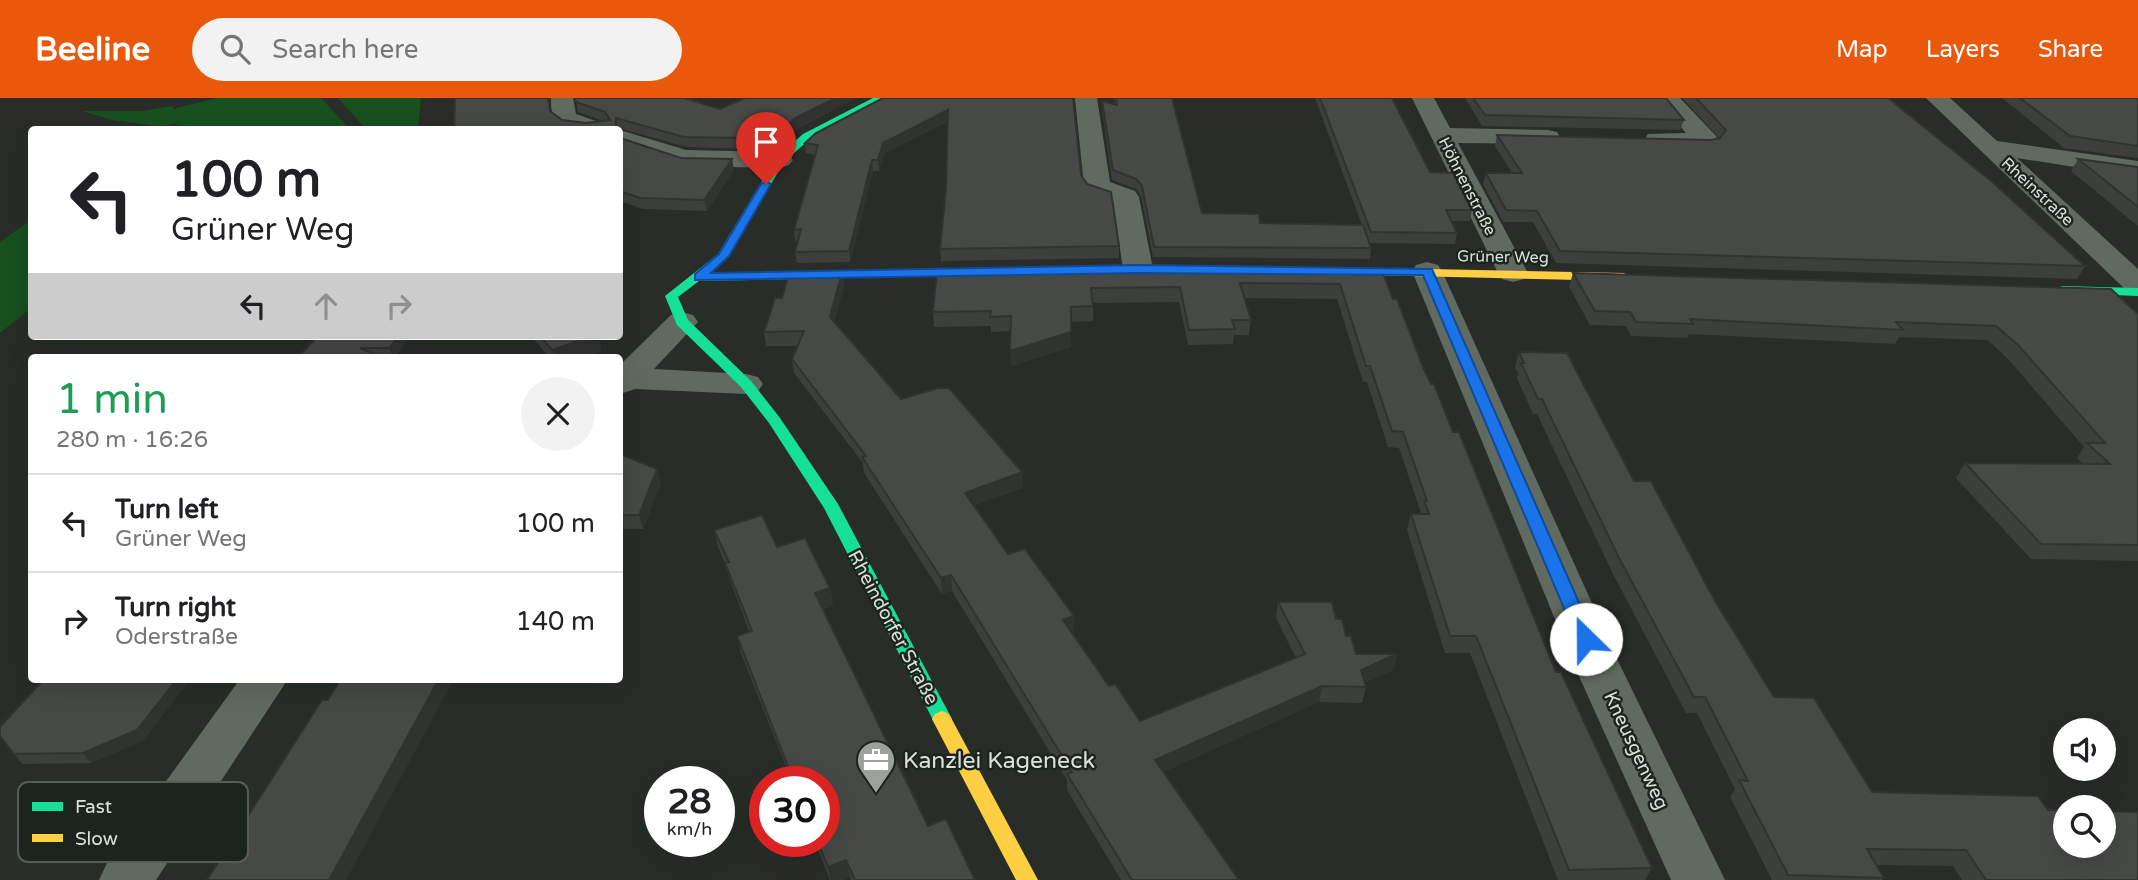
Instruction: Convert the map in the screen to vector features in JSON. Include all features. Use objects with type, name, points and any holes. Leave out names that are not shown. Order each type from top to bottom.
[{"type":"street","points":[[562,98],[565,118],[587,126]]},
{"type":"street","points":[[623,381],[682,323],[671,296],[723,256],[780,160],[807,136],[880,98]]},
{"type":"street","points":[[1086,98],[1097,186],[1126,197],[1138,269]]},
{"type":"street","name":"Höhnenstraße","points":[[1423,98],[1513,273]]},
{"type":"street","points":[[1637,139],[1707,141],[1667,98]]},
{"type":"street","name":"Rheinstraße","points":[[1937,98],[2138,285]]},
{"type":"street","points":[[1441,135],[1567,138]]},
{"type":"street","points":[[623,138],[684,158],[780,160]]},
{"type":"street","points":[[1990,147],[2138,169]]},
{"type":"street","name":"Grüner Weg","points":[[1317,271],[1638,277]]},
{"type":"street","name":"Kneusgenweg","points":[[1427,271],[1596,663],[1698,880]]},
{"type":"street","points":[[699,277],[1001,272]]},
{"type":"street","points":[[2041,289],[2138,292]]},
{"type":"street","name":"Rheindorfer Straße","points":[[682,323],[746,384],[775,421],[832,509],[1027,880]]},
{"type":"street","points":[[623,381],[746,384]]},
{"type":"street","points":[[194,782],[262,683]]},
{"type":"street","points":[[126,880],[138,862]]},
{"type":"green space","points":[[217,98],[321,98],[347,126],[157,126],[112,120],[82,111],[141,111],[173,106],[173,109]]},
{"type":"green space","points":[[338,98],[421,98],[418,126],[363,126]]},
{"type":"green space","points":[[28,222],[28,310],[0,333],[0,242]]},
{"type":"building","points":[[455,98],[548,98],[550,111],[562,120],[586,123],[610,120],[605,112],[576,102],[575,98],[684,98],[720,109],[745,98],[836,98],[795,118],[774,137],[750,133],[746,138],[684,137],[616,118],[616,126],[454,126]]},
{"type":"building","points":[[883,98],[1073,98],[1081,175],[1087,184],[1111,192],[1119,246],[940,249],[946,188],[948,110],[883,143],[878,160],[872,160],[849,251],[795,252],[801,229],[794,230],[818,145],[805,143],[816,133]]},
{"type":"building","points":[[1116,98],[1172,98],[1202,213],[1259,214],[1260,223],[1363,225],[1371,248],[1154,247],[1142,186],[1136,179],[1113,170],[1102,101],[1117,105]]},
{"type":"building","points":[[1320,98],[1392,98],[1430,172],[1453,173],[1472,210],[1446,210],[1457,233],[1371,232]]},
{"type":"building","points":[[1473,98],[1666,98],[1684,120],[1485,115]]},
{"type":"building","points":[[1696,98],[1888,98],[1990,180],[2085,266],[1560,251],[1537,211],[1506,210],[1486,173],[1522,173],[1497,135],[1711,140],[1720,138],[1726,130]]},
{"type":"building","points":[[2020,98],[2138,98],[2138,146],[2070,136]]},
{"type":"building","points":[[623,139],[681,158],[732,159],[704,200],[640,198],[623,192]]},
{"type":"building","points":[[2078,159],[2138,167],[2138,207]]},
{"type":"building","points":[[1139,266],[1381,268],[1393,299],[1397,299],[1423,367],[1431,384],[1434,384],[1453,432],[1459,432],[1556,672],[1561,672],[1652,868],[1569,870],[1476,636],[1450,636],[1411,514],[1429,514],[1424,501],[1427,501],[1403,432],[1392,431],[1370,366],[1366,366],[1340,284],[1240,283],[1251,320],[1232,320],[1235,329],[1189,330],[1180,287],[1091,288],[1093,306],[1071,307],[1071,332],[1010,351],[1011,316],[990,317],[991,311],[933,312],[937,270]]},
{"type":"building","points":[[842,272],[830,317],[901,399],[938,388],[949,388],[1022,472],[965,493],[1008,554],[1025,549],[1074,616],[1063,620],[1109,686],[1115,684],[1140,721],[1305,654],[1278,602],[1332,602],[1336,619],[1342,619],[1346,636],[1351,636],[1356,654],[1397,654],[1361,670],[1366,687],[1322,686],[1155,760],[1239,880],[1132,880],[1067,774],[1072,772],[951,575],[941,578],[862,457],[866,456],[792,359],[804,331],[764,332],[775,298],[782,298],[789,273]]},
{"type":"building","points":[[1573,273],[2111,289],[2138,314],[2138,545],[2041,544],[1965,463],[2110,464],[2087,443],[2105,443],[2018,345],[1996,326],[1896,322],[1903,330],[1690,319],[1693,324],[1636,322],[1630,312],[1595,311]]},
{"type":"building","points":[[314,340],[396,340],[389,348],[360,348],[374,354],[301,354]]},
{"type":"building","points":[[543,340],[581,340],[552,350]]},
{"type":"building","points":[[1519,352],[1567,353],[1634,481],[1651,481],[1715,601],[1774,697],[1814,698],[1872,792],[2038,796],[2048,810],[2053,810],[2053,858],[2116,858],[2116,811],[2138,812],[2138,880],[1986,880],[1966,850],[1867,849],[1884,878],[1788,875],[1739,780],[1748,781],[1705,697],[1694,697],[1619,558],[1542,399],[1538,399],[1521,363],[1524,363]]},
{"type":"building","points":[[623,455],[657,469],[639,515],[623,515]]},
{"type":"building","points":[[762,515],[777,547],[805,538],[830,588],[815,593],[928,826],[946,819],[975,880],[855,880],[846,860],[828,867],[824,857],[840,857],[840,766],[788,766],[737,636],[752,631],[725,563],[729,562],[714,530]]},
{"type":"building","points":[[40,683],[174,683],[137,730],[83,753],[14,754],[0,736],[0,727]]},
{"type":"building","points":[[339,683],[437,683],[329,880],[207,880],[218,862],[248,862],[248,816],[322,700],[328,700]]},
{"type":"traffic: fast","points":[[880,98],[807,136],[780,160],[723,256],[671,296],[682,322],[746,384],[775,421],[832,508],[942,719]]},
{"type":"traffic: fast","points":[[699,277],[987,272]]},
{"type":"traffic: fast","points":[[2062,290],[2138,292]]},
{"type":"traffic: slow","points":[[1331,271],[1624,277]]},
{"type":"traffic: slow","points":[[942,719],[1027,880]]},
{"type":"place","name":"Kanzlei Kageneck","points":[[876,794]]},
{"type":"route","points":[[766,184],[723,256],[699,277],[1138,269],[1427,271],[1586,639]]}]
